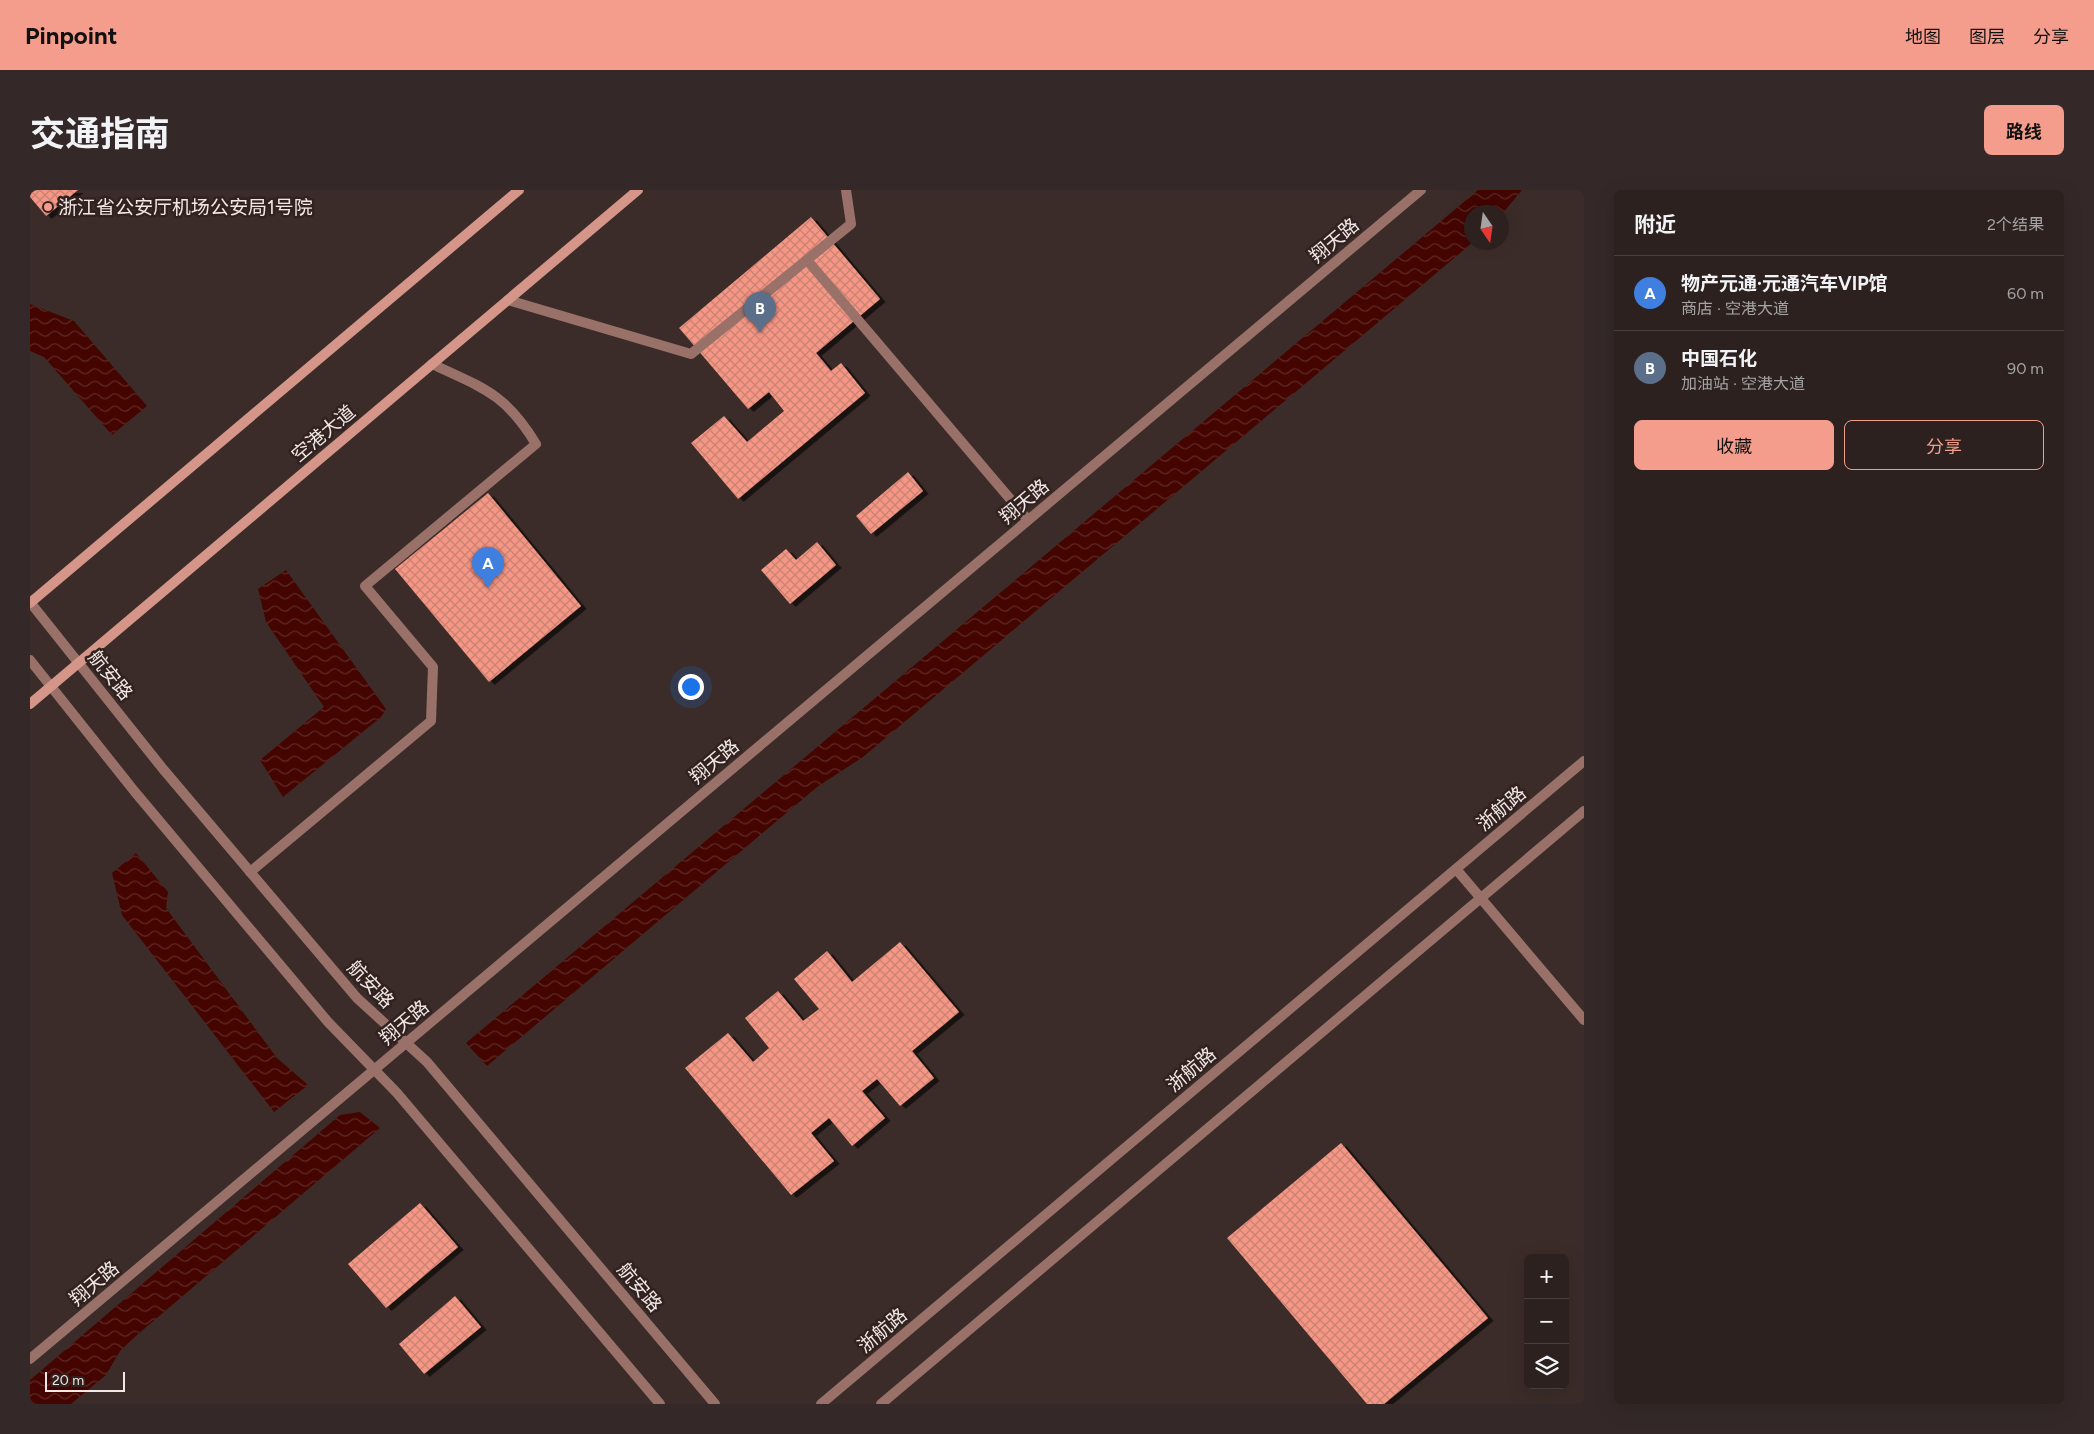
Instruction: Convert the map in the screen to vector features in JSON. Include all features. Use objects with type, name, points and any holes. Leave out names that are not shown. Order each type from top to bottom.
[{"type":"main road","points":[[30,603],[519,190]]},
{"type":"main road","name":"空港大道","points":[[30,704],[638,190]]},
{"type":"street","points":[[508,300],[691,354],[851,224],[846,190]]},
{"type":"street","name":"翔天路","points":[[30,1359],[1421,190]]},
{"type":"street","points":[[807,260],[1028,520]]},
{"type":"street","points":[[250,872],[432,721],[433,667],[365,586],[536,444],[522,421],[505,402],[494,394],[432,364]]},
{"type":"street","name":"航安路","points":[[30,603],[163,769],[357,998],[427,1062],[715,1404]]},
{"type":"street","points":[[30,660],[135,792],[328,1022],[373,1071],[397,1093],[660,1404]]},
{"type":"street","name":"浙航路","points":[[821,1404],[1584,761]]},
{"type":"street","points":[[881,1404],[1584,811]]},
{"type":"street","points":[[1456,869],[1584,1020]]},
{"type":"water","points":[[1478,190],[1522,190],[1509,206],[1464,205],[1464,250],[863,757],[817,787],[487,1066],[466,1043]]},
{"type":"water","points":[[30,304],[74,321],[147,406],[112,435],[44,357],[30,351]]},
{"type":"water","points":[[286,570],[386,709],[381,717],[283,797],[260,760],[324,707],[266,622],[258,589]]},
{"type":"water","points":[[136,853],[168,892],[166,908],[277,1058],[308,1085],[274,1112],[122,915],[112,873]]},
{"type":"water","points":[[360,1112],[380,1128],[137,1335],[120,1351],[106,1375],[71,1404],[30,1404],[30,1380],[340,1115]]},
{"type":"building","name":"浙江省公安厅机场公安局1号院","points":[[30,190],[78,190],[46,216],[30,197]]},
{"type":"building","points":[[811,217],[880,299],[816,353],[831,371],[841,363],[865,393],[738,499],[691,443],[724,416],[747,442],[784,411],[769,392],[748,409],[679,328]]},
{"type":"building","points":[[908,472],[923,491],[871,534],[856,516]]},
{"type":"building","points":[[488,493],[581,606],[489,682],[395,569]]},
{"type":"building","points":[[817,542],[836,565],[790,604],[761,570],[786,549],[796,560]]},
{"type":"building","points":[[900,942],[959,1012],[912,1051],[934,1078],[900,1106],[877,1079],[862,1091],[885,1118],[852,1146],[829,1118],[811,1133],[834,1161],[791,1195],[685,1068],[728,1033],[753,1062],[769,1048],[745,1018],[778,991],[803,1021],[819,1009],[794,979],[827,951],[852,982]]},
{"type":"building","points":[[1341,1143],[1488,1318],[1384,1404],[1367,1404],[1227,1238]]},
{"type":"building","points":[[420,1203],[458,1247],[386,1308],[348,1264]]},
{"type":"building","points":[[455,1296],[481,1327],[424,1374],[399,1344]]},
{"type":"place","name":"浙江省公安厅机场公安局1号院","points":[[48,207]]},
{"type":"place","name":"中国石化","points":[[760,333]]},
{"type":"place","name":"物产元通·元通汽车VIP馆","points":[[488,588]]}]
